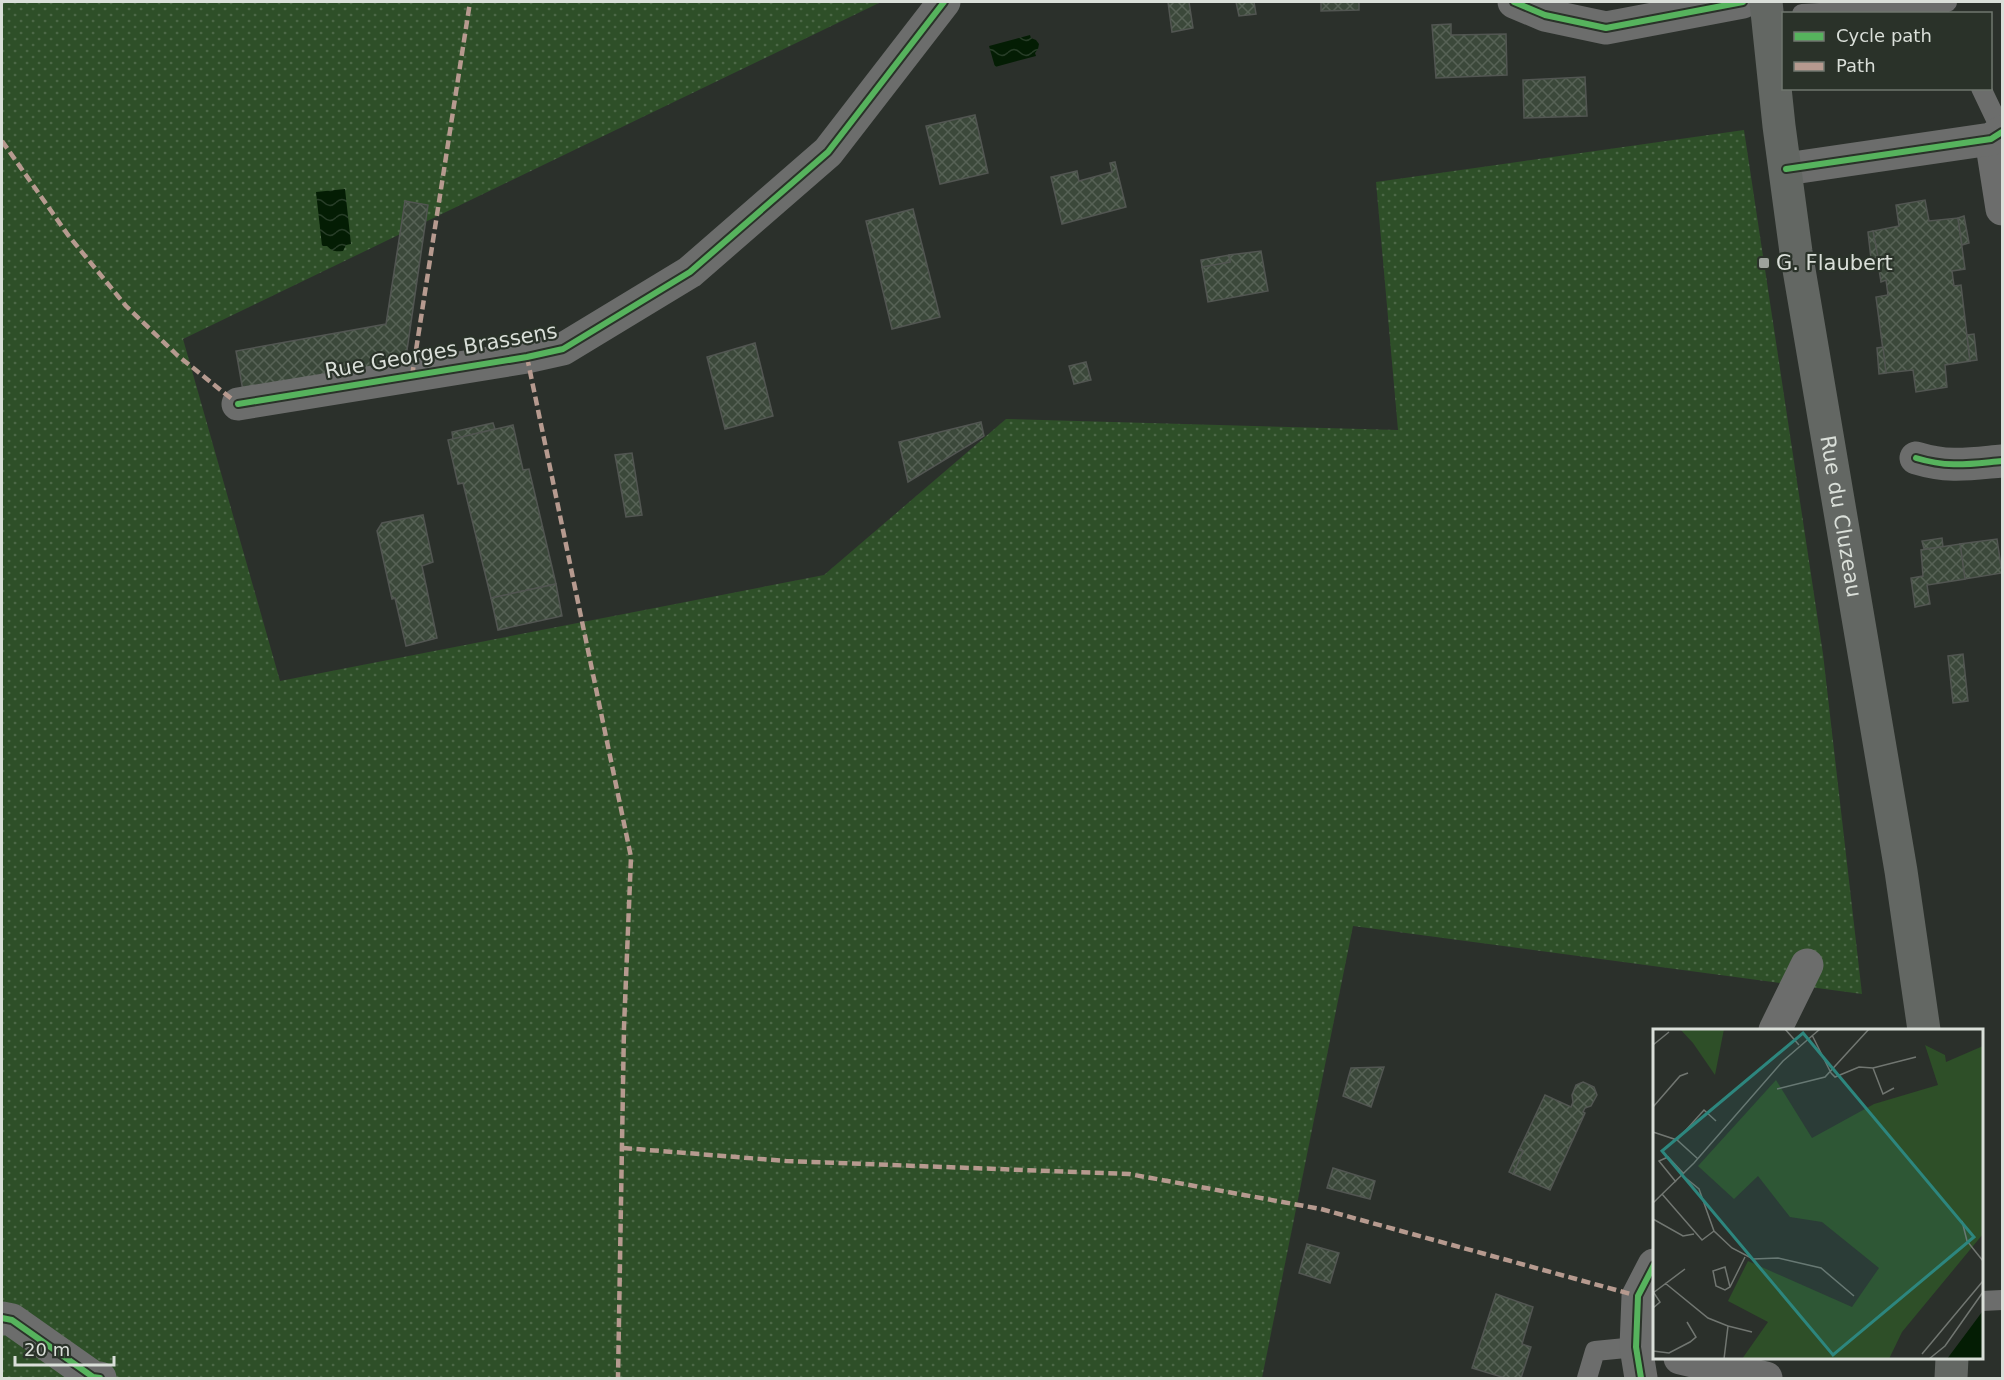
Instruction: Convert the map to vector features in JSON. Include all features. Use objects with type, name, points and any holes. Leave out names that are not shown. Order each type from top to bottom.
[{"type":"main road","name":"Rue du Cluzeau","points":[[1765,8],[1796,252],[1901,871],[1924,1029]]},
{"type":"main road","points":[[1951,1378],[1952,1359]]},
{"type":"street","name":"Rue Georges Brassens","points":[[238,404],[515,359],[563,349],[690,272],[828,152],[944,2]]},
{"type":"street","points":[[1514,2],[1545,15],[1606,28],[1765,8]]},
{"type":"street","points":[[1786,170],[1998,134],[2002,209]]},
{"type":"street","points":[[1916,458],[1938,465],[1956,466],[2002,461]]},
{"type":"street","points":[[1775,1029],[1807,964]]},
{"type":"street","points":[[1641,1378],[1646,1349],[1638,1296],[1653,1267]]},
{"type":"street","points":[[2,1318],[12,1320],[93,1377],[100,1378]]},
{"type":"street","points":[[1684,1359],[1766,1378]]},
{"type":"lane","points":[[1838,12],[1928,7],[1947,2]]},
{"type":"lane","points":[[1982,90],[1998,134]]},
{"type":"lane","points":[[1983,1301],[2002,1300]]},
{"type":"lane","points":[[1587,1378],[1595,1351],[1646,1349]]},
{"type":"shaded area","points":[[2,2],[881,2],[183,339],[280,681],[824,575],[1006,419],[1398,430],[1376,182],[1744,130],[1823,654],[1862,994],[1353,926],[1262,1378],[2,1378]]},
{"type":"water","points":[[1030,35],[1039,44],[1036,56],[995,67],[989,46]]},
{"type":"water","points":[[345,189],[351,244],[346,245],[343,251],[336,251],[322,246],[316,192]]},
{"type":"building","points":[[1168,2],[1189,2],[1193,28],[1172,32]]},
{"type":"building","points":[[1236,2],[1254,2],[1256,14],[1239,16]]},
{"type":"building","points":[[1321,2],[1359,2],[1359,10],[1321,11]]},
{"type":"building","points":[[1451,24],[1451,35],[1506,34],[1507,75],[1436,78],[1432,25]]},
{"type":"building","points":[[1585,77],[1587,116],[1524,118],[1523,80]]},
{"type":"building","points":[[975,115],[988,173],[940,184],[926,126]]},
{"type":"building","points":[[1115,162],[1126,207],[1062,224],[1051,177],[1077,171],[1079,181],[1112,172],[1110,163]]},
{"type":"building","points":[[1925,200],[1929,221],[1958,218],[1965,269],[1952,271],[1954,286],[1961,285],[1970,361],[1945,365],[1947,387],[1916,392],[1913,370],[1886,373],[1876,297],[1888,295],[1886,280],[1881,282],[1873,231],[1899,226],[1896,205]]},
{"type":"building","points":[[405,201],[428,205],[405,364],[243,391],[236,351],[386,324]]},
{"type":"building","points":[[913,209],[940,317],[892,329],[866,221]]},
{"type":"building","points":[[1964,216],[1969,243],[1962,245],[1958,218]]},
{"type":"building","points":[[1873,231],[1878,257],[1871,259],[1868,232]]},
{"type":"building","points":[[1261,251],[1268,291],[1208,302],[1202,267],[1230,262],[1229,255]]},
{"type":"building","points":[[1229,255],[1230,262],[1202,267],[1201,260]]},
{"type":"building","points":[[1974,334],[1977,360],[1970,361],[1967,335]]},
{"type":"building","points":[[755,343],[773,416],[725,429],[707,357]]},
{"type":"building","points":[[1883,347],[1886,373],[1879,374],[1877,348]]},
{"type":"building","points":[[1086,362],[1091,380],[1074,384],[1069,366]]},
{"type":"building","points":[[981,422],[984,436],[908,482],[899,442]]},
{"type":"building","points":[[493,423],[495,429],[453,439],[452,432]]},
{"type":"building","points":[[513,425],[523,470],[529,469],[556,584],[491,598],[463,483],[458,484],[448,440]]},
{"type":"building","points":[[632,453],[642,515],[626,517],[615,455]]},
{"type":"building","points":[[423,515],[433,562],[422,566],[437,638],[406,646],[395,598],[392,599],[377,531],[382,523]]},
{"type":"building","points":[[1942,538],[1943,547],[1924,549],[1922,541]]},
{"type":"building","points":[[1997,539],[2002,573],[1965,579],[1960,544]]},
{"type":"building","points":[[1960,544],[1965,579],[1927,585],[1930,604],[1915,607],[1911,578],[1923,576],[1921,550]]},
{"type":"building","points":[[556,584],[562,616],[498,630],[491,598]]},
{"type":"building","points":[[1963,654],[1968,701],[1953,703],[1948,656]]},
{"type":"building","points":[[1384,1067],[1371,1107],[1343,1096],[1351,1068]]},
{"type":"building","points":[[1583,1082],[1594,1087],[1597,1095],[1591,1106],[1585,1108],[1583,1112],[1585,1113],[1550,1190],[1513,1174],[1523,1151],[1519,1150],[1545,1095],[1571,1107],[1576,1085]]},
{"type":"building","points":[[1519,1150],[1523,1151],[1513,1174],[1509,1172]]},
{"type":"building","points":[[1333,1168],[1375,1181],[1370,1199],[1327,1188]]},
{"type":"building","points":[[1307,1244],[1339,1253],[1330,1283],[1299,1273]]},
{"type":"building","points":[[1496,1294],[1533,1307],[1522,1344],[1531,1347],[1521,1378],[1505,1378],[1472,1368]]},
{"type":"marked path","points":[[412,376],[470,2]]},
{"type":"marked path","points":[[2,141],[68,235],[126,306],[177,355],[238,404]]},
{"type":"marked path","points":[[527,357],[631,857],[624,1027],[618,1378]]},
{"type":"marked path","points":[[623,1148],[786,1161],[1129,1174],[1321,1209],[1638,1296]]},
{"type":"cycle path","points":[[238,404],[527,357],[563,349],[690,272],[828,152],[944,2]]},
{"type":"cycle path","points":[[1514,2],[1545,15],[1606,28],[1743,2]]},
{"type":"cycle path","points":[[1786,169],[1991,139],[2002,132]]},
{"type":"cycle path","points":[[1916,458],[1949,464],[2002,461]]},
{"type":"cycle path","points":[[1641,1378],[1636,1347],[1638,1296],[1653,1267]]},
{"type":"cycle path","points":[[2,1318],[12,1320],[93,1377],[100,1378]]},
{"type":"place","name":"G. Flaubert","points":[[1764,263]]}]
